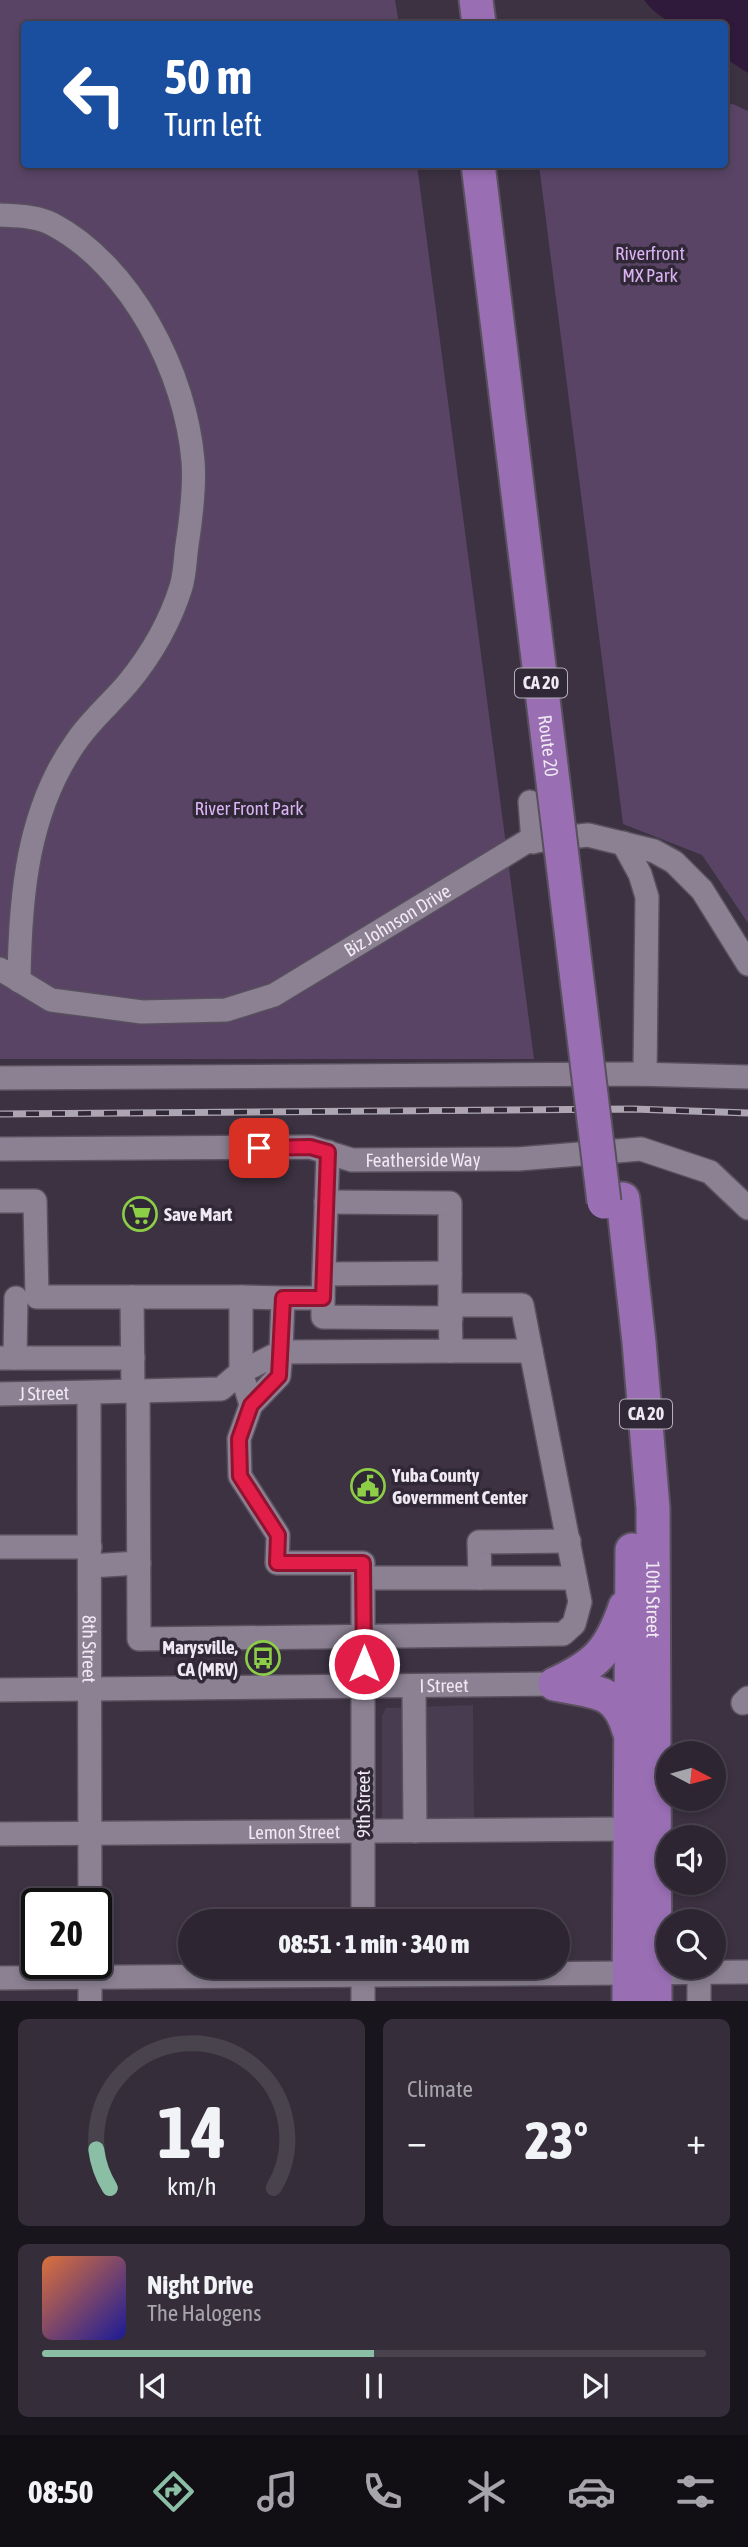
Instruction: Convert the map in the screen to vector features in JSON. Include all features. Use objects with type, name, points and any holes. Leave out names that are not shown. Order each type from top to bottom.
[{"type":"highway","points":[[458,0],[461,21]]},
{"type":"highway","points":[[476,0],[479,21]]},
{"type":"highway","name":"Route 20","points":[[479,168],[613,1201]]},
{"type":"highway","name":"Route 20","points":[[496,168],[613,1201]]},
{"type":"highway","name":"10th Street","points":[[613,1201],[630,1442],[632,1588],[628,1829],[642,1987]]},
{"type":"highway","name":"10th Street","points":[[613,1201],[641,1356],[653,1508],[642,1987]]},
{"type":"highway","points":[[555,1684],[597,1661],[619,1625],[632,1588]]},
{"type":"highway","points":[[555,1684],[608,1696],[618,1703],[629,1731]]},
{"type":"street","points":[[0,215],[51,224],[90,251],[130,292],[156,338],[181,394],[193,461],[189,532],[181,586],[155,647],[78,739],[42,805],[28,852],[20,935],[9,975]]},
{"type":"street","points":[[530,802],[533,842]]},
{"type":"street","name":"Biz Johnson Drive","points":[[9,975],[51,1000],[142,1012],[226,1010],[274,995],[526,842],[588,835],[654,851],[689,876],[712,905],[748,964]]},
{"type":"street","points":[[623,843],[640,874],[647,897],[645,1074]]},
{"type":"street","points":[[0,1078],[645,1074],[748,1077]]},
{"type":"street","name":"Featherside Way","points":[[0,1149],[310,1147],[352,1160],[518,1159],[641,1149],[710,1172],[748,1208]]},
{"type":"street","points":[[0,1149],[0,1160]]},
{"type":"street","points":[[132,1297],[139,1639],[563,1634],[574,1624],[580,1602],[522,1305],[323,1317],[328,1152]]},
{"type":"street","points":[[0,1201],[35,1201],[8,1358],[132,1358]]},
{"type":"street","points":[[326,1202],[450,1203],[451,1352]]},
{"type":"street","points":[[324,1274],[450,1273]]},
{"type":"street","points":[[241,1297],[241,1372],[251,1405]]},
{"type":"street","points":[[18,1298],[323,1298]]},
{"type":"street","points":[[283,1298],[279,1376],[251,1405],[239,1439],[240,1476],[278,1535],[277,1563],[363,1563],[363,1578],[575,1578]]},
{"type":"street","points":[[281,1352],[531,1351]]},
{"type":"street","name":"J Street","points":[[0,1394],[221,1389],[241,1372],[281,1352]]},
{"type":"street","name":"8th Street","points":[[89,1393],[90,1888]]},
{"type":"street","points":[[480,1578],[479,1542],[569,1541]]},
{"type":"street","points":[[0,1547],[139,1563]]},
{"type":"street","name":"9th Street","points":[[363,1578],[363,1909]]},
{"type":"street","name":"I Street","points":[[0,1690],[555,1684]]},
{"type":"street","points":[[414,1686],[415,1831]]},
{"type":"street","name":"Lemon Street","points":[[0,1834],[628,1829]]},
{"type":"street","points":[[112,1970],[178,1970]]},
{"type":"street","points":[[726,1972],[748,1972]]},
{"type":"street","points":[[0,1978],[21,1976]]},
{"type":"street","points":[[90,1979],[90,2001]]},
{"type":"street","points":[[363,1979],[363,2001]]},
{"type":"street","points":[[502,1979],[642,1987],[672,1979]]},
{"type":"street","points":[[699,1979],[699,2001]]},
{"type":"shaded area","points":[[644,0],[748,0],[748,73],[728,60],[728,21],[671,21],[653,10]]},
{"type":"shaded area","points":[[473,1705],[474,1824],[382,1823],[382,1716],[386,1708]]},
{"type":"green space","name":"River Front Park","points":[[0,0],[395,0],[398,21],[21,21],[21,168],[417,168],[534,1059],[0,1059]]},
{"type":"green space","name":"Riverfront MX Park","points":[[733,104],[748,111],[748,923],[702,855],[623,824],[539,168],[728,168],[728,105]]},
{"type":"railway","points":[[0,1114],[633,1109],[748,1113]]},
{"type":"place","name":"Save Mart","points":[[140,1214]]},
{"type":"place","name":"Yuba County Government Center","points":[[368,1486]]},
{"type":"place","name":"Marysville, CA (MRV)","points":[[263,1658]]},
{"type":"route","points":[[259,1148],[310,1147],[328,1152],[323,1298],[283,1298],[279,1376],[251,1405],[239,1439],[240,1476],[278,1535],[277,1563],[363,1563],[364,1664]]}]
